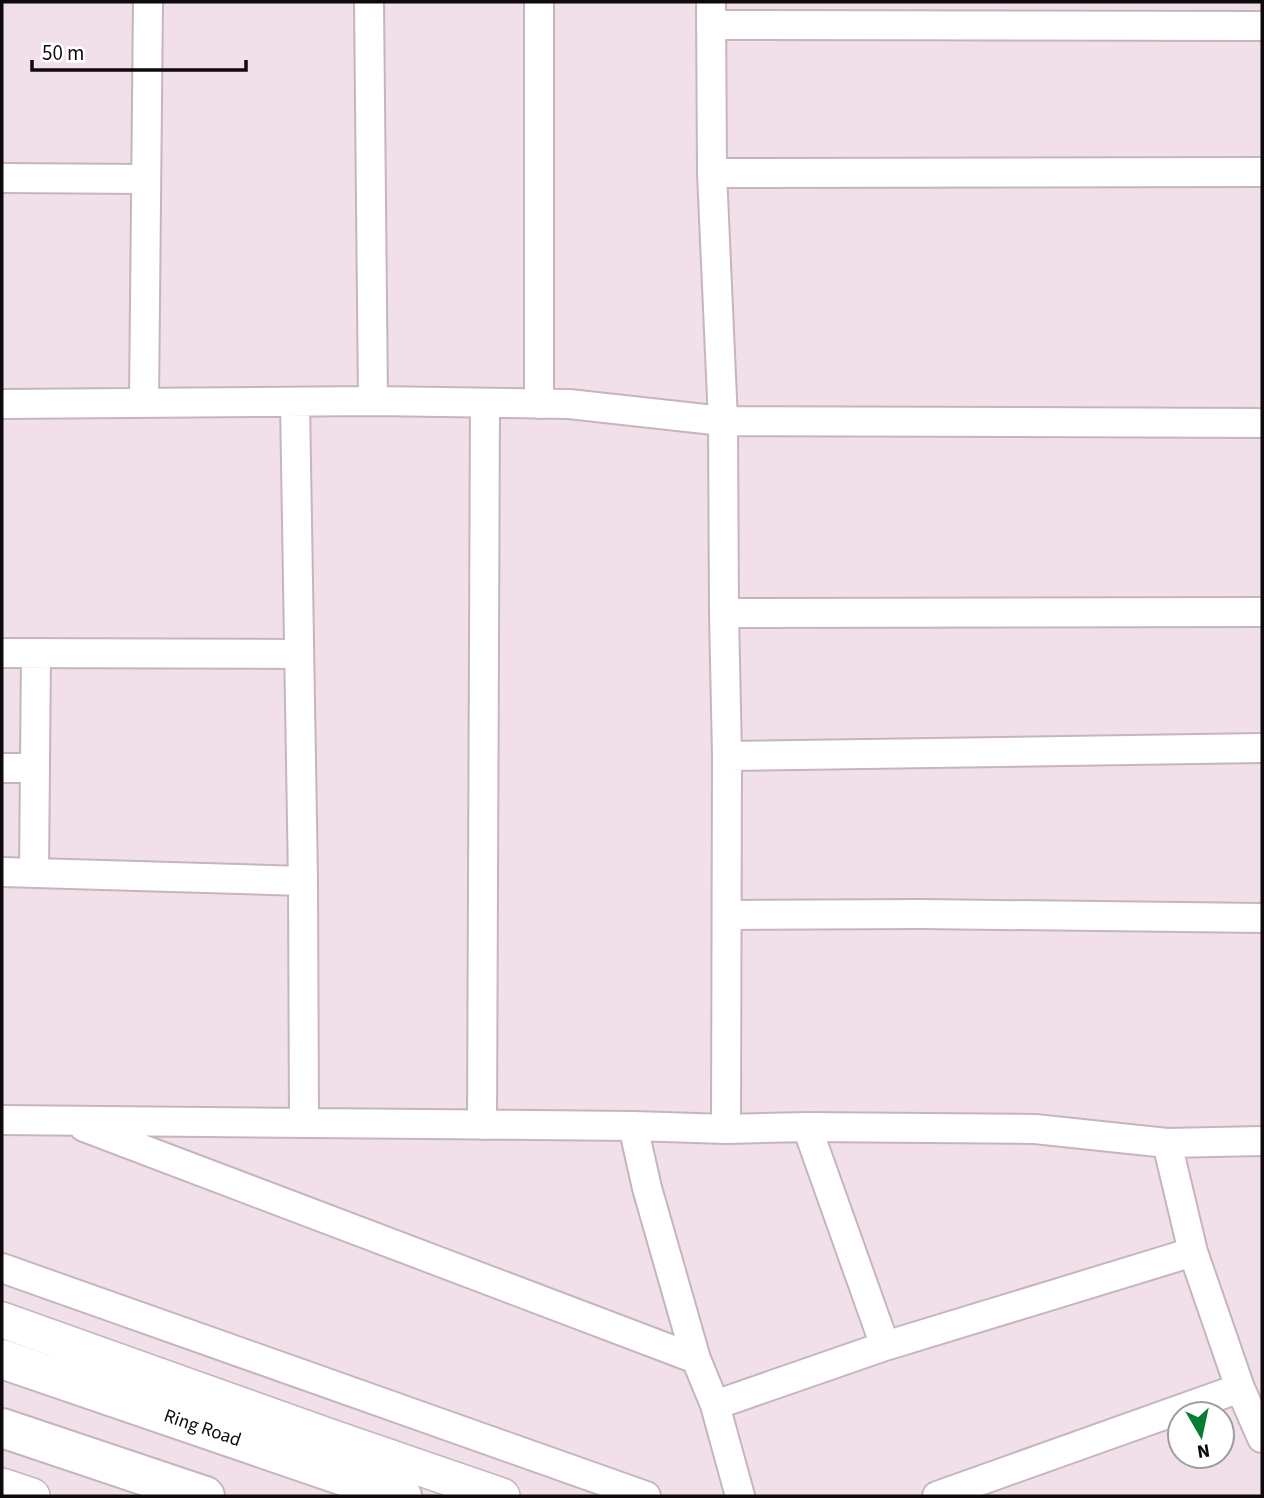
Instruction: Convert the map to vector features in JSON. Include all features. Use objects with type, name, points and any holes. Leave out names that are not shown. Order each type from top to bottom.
[{"type":"highway","name":"Ring Road","points":[[2,1359],[402,1496]]},
{"type":"highway","points":[[2,1428],[205,1496]]},
{"type":"street","points":[[144,402],[148,2]]},
{"type":"street","points":[[369,2],[373,401]]},
{"type":"street","points":[[539,2],[539,404]]},
{"type":"street","points":[[726,1129],[728,915],[723,421],[712,173],[711,13],[1262,26]]},
{"type":"street","points":[[712,173],[1262,172]]},
{"type":"street","points":[[2,178],[146,179]]},
{"type":"street","points":[[2,404],[373,401],[569,404],[723,421],[1262,423]]},
{"type":"street","points":[[295,402],[304,1123]]},
{"type":"street","points":[[482,1125],[485,403]]},
{"type":"street","points":[[724,613],[1262,612]]},
{"type":"street","points":[[2,653],[299,654]]},
{"type":"street","points":[[34,873],[36,653]]},
{"type":"street","points":[[727,756],[1262,748]]},
{"type":"street","points":[[2,768],[35,768]]},
{"type":"street","points":[[2,872],[303,880]]},
{"type":"street","points":[[728,915],[1262,918]]},
{"type":"street","points":[[2,1120],[726,1129],[1035,1129],[1167,1143],[1262,1141]]},
{"type":"street","points":[[66,1121],[696,1359]]},
{"type":"street","points":[[633,1126],[647,1188],[696,1359],[715,1405],[740,1496]]},
{"type":"street","points":[[807,1127],[885,1346]]},
{"type":"street","points":[[1167,1143],[1193,1252],[1240,1388],[1262,1438]]},
{"type":"street","points":[[715,1405],[885,1346],[1193,1252]]},
{"type":"street","points":[[2,1268],[646,1496]]},
{"type":"street","points":[[2,1320],[502,1496]]},
{"type":"street","points":[[937,1496],[1240,1388]]},
{"type":"street","points":[[2,1486],[32,1496]]}]
